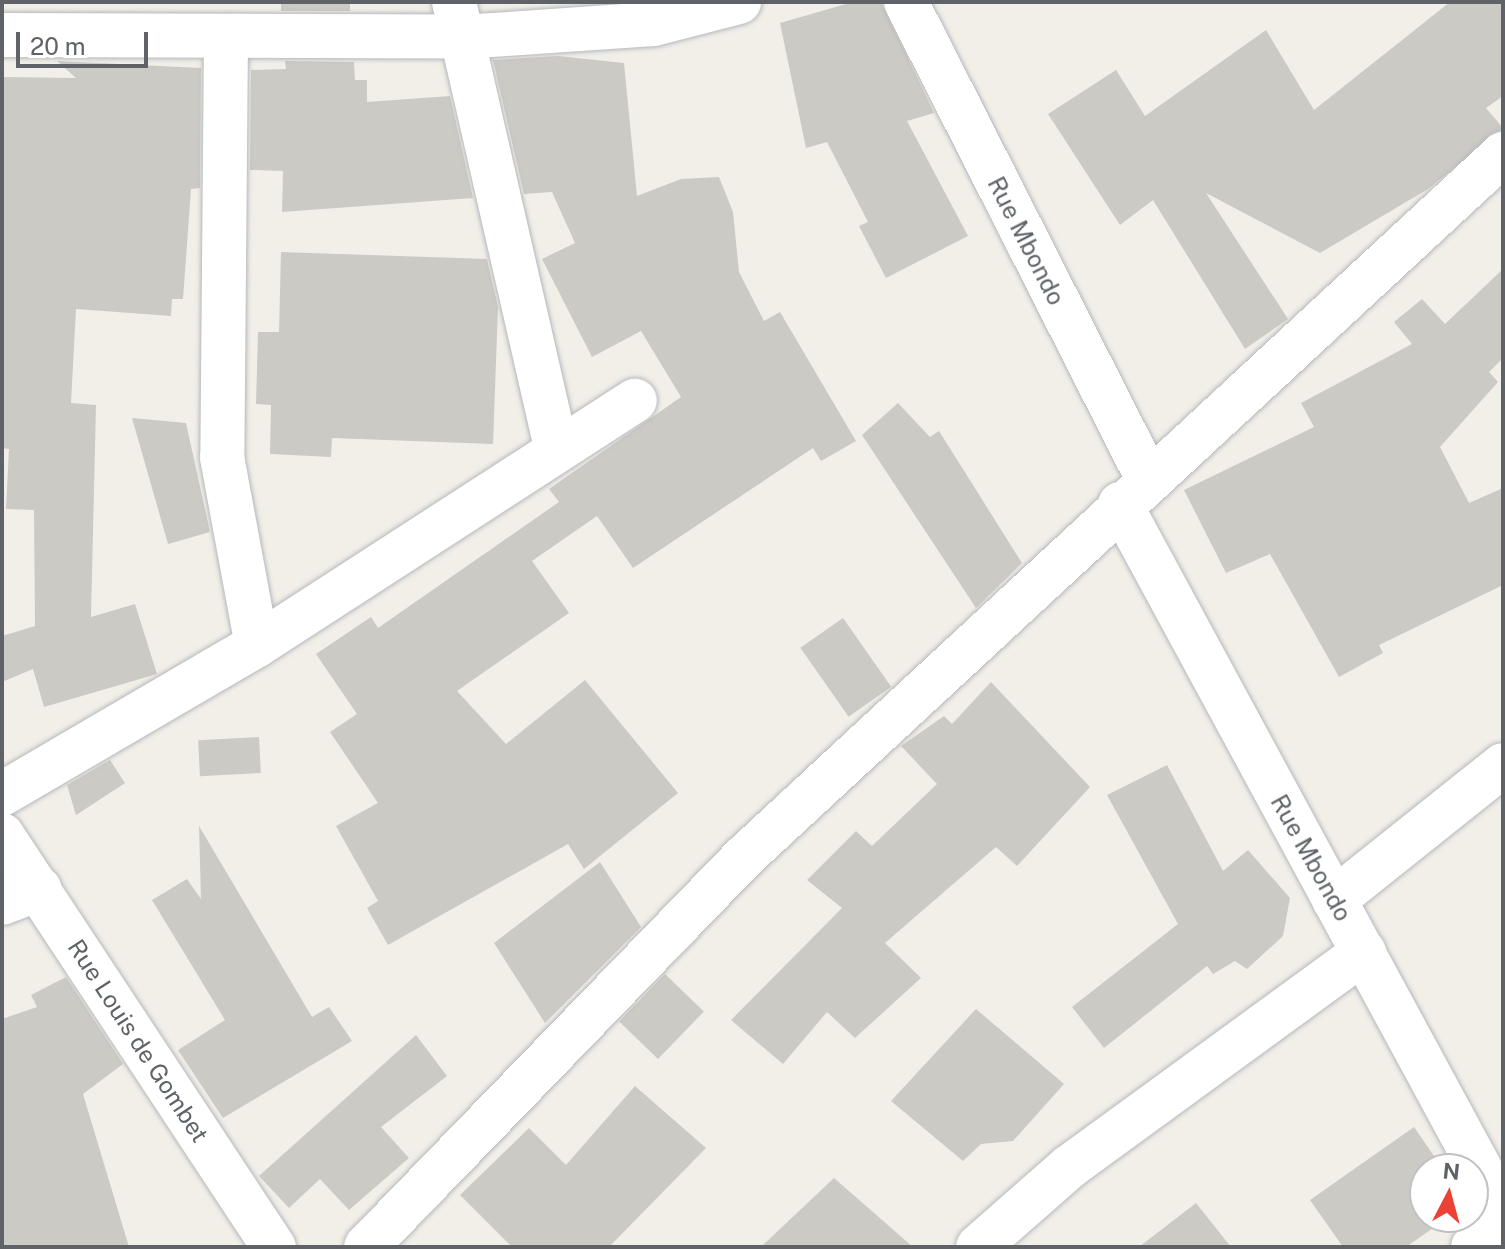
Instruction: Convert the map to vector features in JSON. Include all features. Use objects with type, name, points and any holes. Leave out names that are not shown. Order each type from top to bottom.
[{"type":"street","points":[[2,35],[226,38],[458,19],[654,24],[739,2]]},
{"type":"street","name":"Rue Mbondo","points":[[906,2],[1134,492],[1334,900],[1503,1211]]},
{"type":"street","points":[[458,19],[556,449]]},
{"type":"street","points":[[226,38],[222,457],[257,645]]},
{"type":"street","points":[[366,1247],[735,865],[1134,492],[1498,169]]},
{"type":"street","points":[[2,794],[257,645],[635,400]]},
{"type":"street","points":[[1334,900],[1503,765]]},
{"type":"street","name":"Rue Louis de Gombet","points":[[2,835],[20,896],[274,1247]]},
{"type":"street","points":[[978,1247],[1069,1167],[1364,952]]},
{"type":"street","points":[[1473,1247],[1503,1223]]},
{"type":"building","points":[[281,2],[350,2],[350,11],[281,11]]},
{"type":"building","points":[[853,2],[881,2],[934,113],[907,121],[968,236],[886,278],[859,226],[868,222],[827,142],[806,148],[780,23]]},
{"type":"building","points":[[1450,2],[1503,2],[1503,96],[1486,108],[1503,128],[1428,189],[1320,253],[1206,193],[1288,319],[1245,349],[1153,200],[1120,225],[1048,114],[1116,70],[1145,116],[1266,30],[1314,110]]},
{"type":"building","points":[[558,56],[624,63],[637,196],[681,179],[719,177],[733,212],[739,272],[764,321],[780,312],[856,441],[821,461],[813,448],[633,568],[597,516],[532,561],[569,613],[457,691],[506,744],[585,680],[678,793],[584,869],[568,844],[388,945],[367,908],[378,901],[336,826],[378,803],[330,732],[357,714],[316,654],[371,617],[378,628],[559,502],[549,489],[681,397],[641,331],[592,357],[542,259],[575,243],[552,192],[524,194],[493,60]]},
{"type":"building","points":[[57,61],[201,68],[200,188],[191,189],[183,299],[172,299],[171,316],[76,309],[71,403],[96,405],[91,617],[135,604],[157,674],[44,707],[33,669],[2,682],[2,636],[35,626],[34,510],[6,509],[9,449],[2,448],[2,77],[76,78]]},
{"type":"building","points":[[285,61],[354,62],[355,80],[367,80],[367,102],[450,96],[473,198],[282,212],[283,171],[250,170],[251,70],[286,69]]},
{"type":"building","points":[[281,252],[487,259],[498,307],[493,444],[332,438],[331,457],[270,454],[271,405],[256,404],[258,332],[279,332]]},
{"type":"building","points":[[1503,269],[1503,358],[1489,372],[1498,382],[1440,447],[1469,503],[1503,488],[1503,585],[1379,645],[1383,653],[1339,677],[1270,554],[1226,573],[1184,490],[1314,427],[1301,403],[1412,344],[1394,322],[1422,299],[1445,324]]},
{"type":"building","points":[[898,403],[930,437],[939,431],[1022,563],[976,608],[862,435]]},
{"type":"building","points":[[132,418],[186,423],[210,532],[168,544]]},
{"type":"building","points":[[843,618],[891,687],[849,717],[800,648]]},
{"type":"building","points":[[991,682],[1090,787],[1017,866],[996,847],[885,943],[921,978],[855,1038],[827,1012],[783,1064],[731,1020],[842,908],[807,880],[856,831],[872,846],[937,784],[901,746],[944,716],[952,724]]},
{"type":"building","points":[[259,737],[261,773],[200,776],[198,740]]},
{"type":"building","points":[[110,760],[125,783],[76,815],[67,785]]},
{"type":"building","points":[[1167,765],[1223,871],[1248,850],[1290,898],[1283,936],[1247,969],[1235,961],[1213,974],[1207,966],[1104,1048],[1072,1007],[1178,924],[1107,795]]},
{"type":"building","points":[[199,826],[312,1017],[329,1007],[352,1041],[223,1118],[178,1050],[225,1020],[152,900],[187,879],[201,899]]},
{"type":"building","points":[[600,862],[641,927],[545,1023],[494,943]]},
{"type":"building","points":[[665,974],[704,1012],[658,1059],[619,1021]]},
{"type":"building","points":[[66,977],[123,1064],[83,1094],[129,1247],[2,1247],[2,1019],[37,1007],[31,995]]},
{"type":"building","points":[[976,1009],[1064,1084],[1013,1141],[981,1144],[963,1161],[891,1101]]},
{"type":"building","points":[[416,1035],[447,1076],[381,1127],[409,1158],[349,1210],[320,1179],[289,1208],[259,1176]]},
{"type":"building","points":[[635,1086],[706,1148],[609,1247],[512,1247],[460,1195],[529,1128],[566,1165]]},
{"type":"building","points":[[1414,1127],[1432,1153],[1409,1153],[1409,1233],[1426,1233],[1406,1247],[1343,1247],[1310,1200]]},
{"type":"building","points":[[834,1178],[913,1247],[761,1247]]},
{"type":"building","points":[[1196,1203],[1231,1247],[1139,1247]]}]
